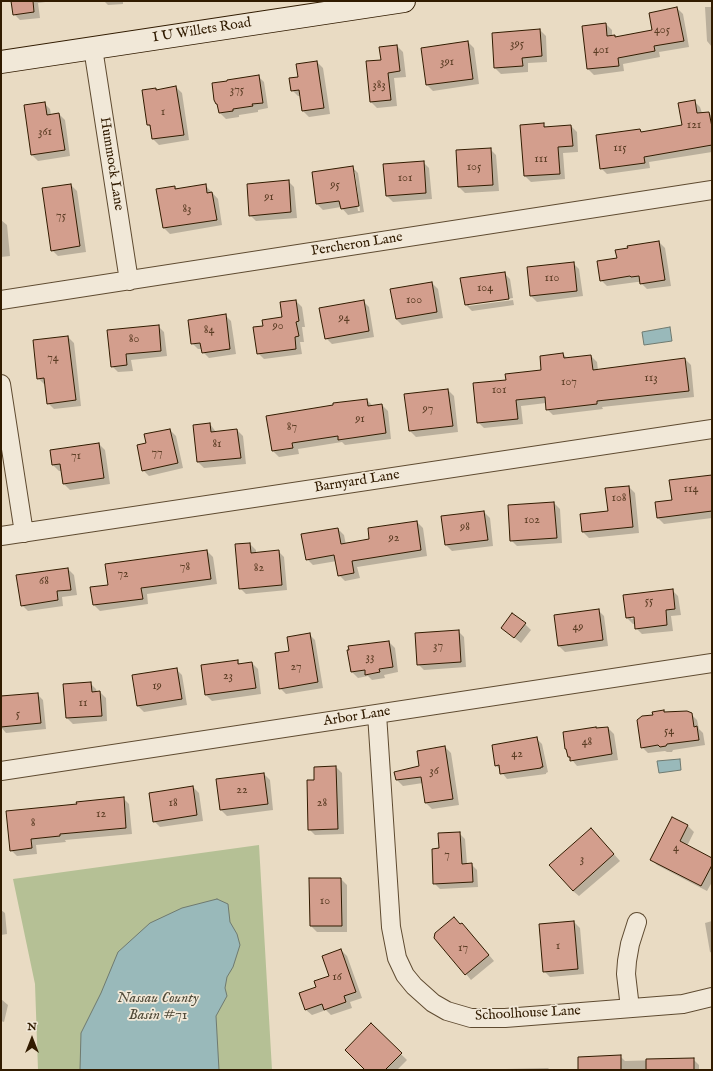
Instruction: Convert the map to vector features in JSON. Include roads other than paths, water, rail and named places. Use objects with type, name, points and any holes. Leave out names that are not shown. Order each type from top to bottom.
[{"type":"main road","name":"I U Willets Road","points":[[1,62],[404,1]]},
{"type":"street","name":"Hummock Lane","points":[[93,48],[129,281]]},
{"type":"street","name":"Percheron Lane","points":[[1,300],[712,190]]},
{"type":"street","points":[[1,384],[24,533]]},
{"type":"street","name":"Barnyard Lane","points":[[1,536],[712,429]]},
{"type":"street","name":"Arbor Lane","points":[[1,771],[712,664]]},
{"type":"street","name":"Schoolhouse Lane","points":[[377,714],[391,927],[397,958],[405,975],[414,986],[433,1003],[447,1011],[471,1018],[505,1018],[683,1004],[712,997]]},
{"type":"street","points":[[630,1008],[626,974],[630,944],[637,922]]},
{"type":"water","points":[[670,327],[672,341],[644,345],[642,332]]},
{"type":"water","points":[[680,759],[681,770],[659,773],[657,761]]},
{"type":"water","name":"Nassau County Basin #71","points":[[217,899],[228,904],[230,922],[237,934],[240,945],[233,967],[227,977],[225,988],[227,996],[216,1016],[219,1070],[80,1070],[81,1033],[101,993],[118,952],[150,923],[182,908]]}]
